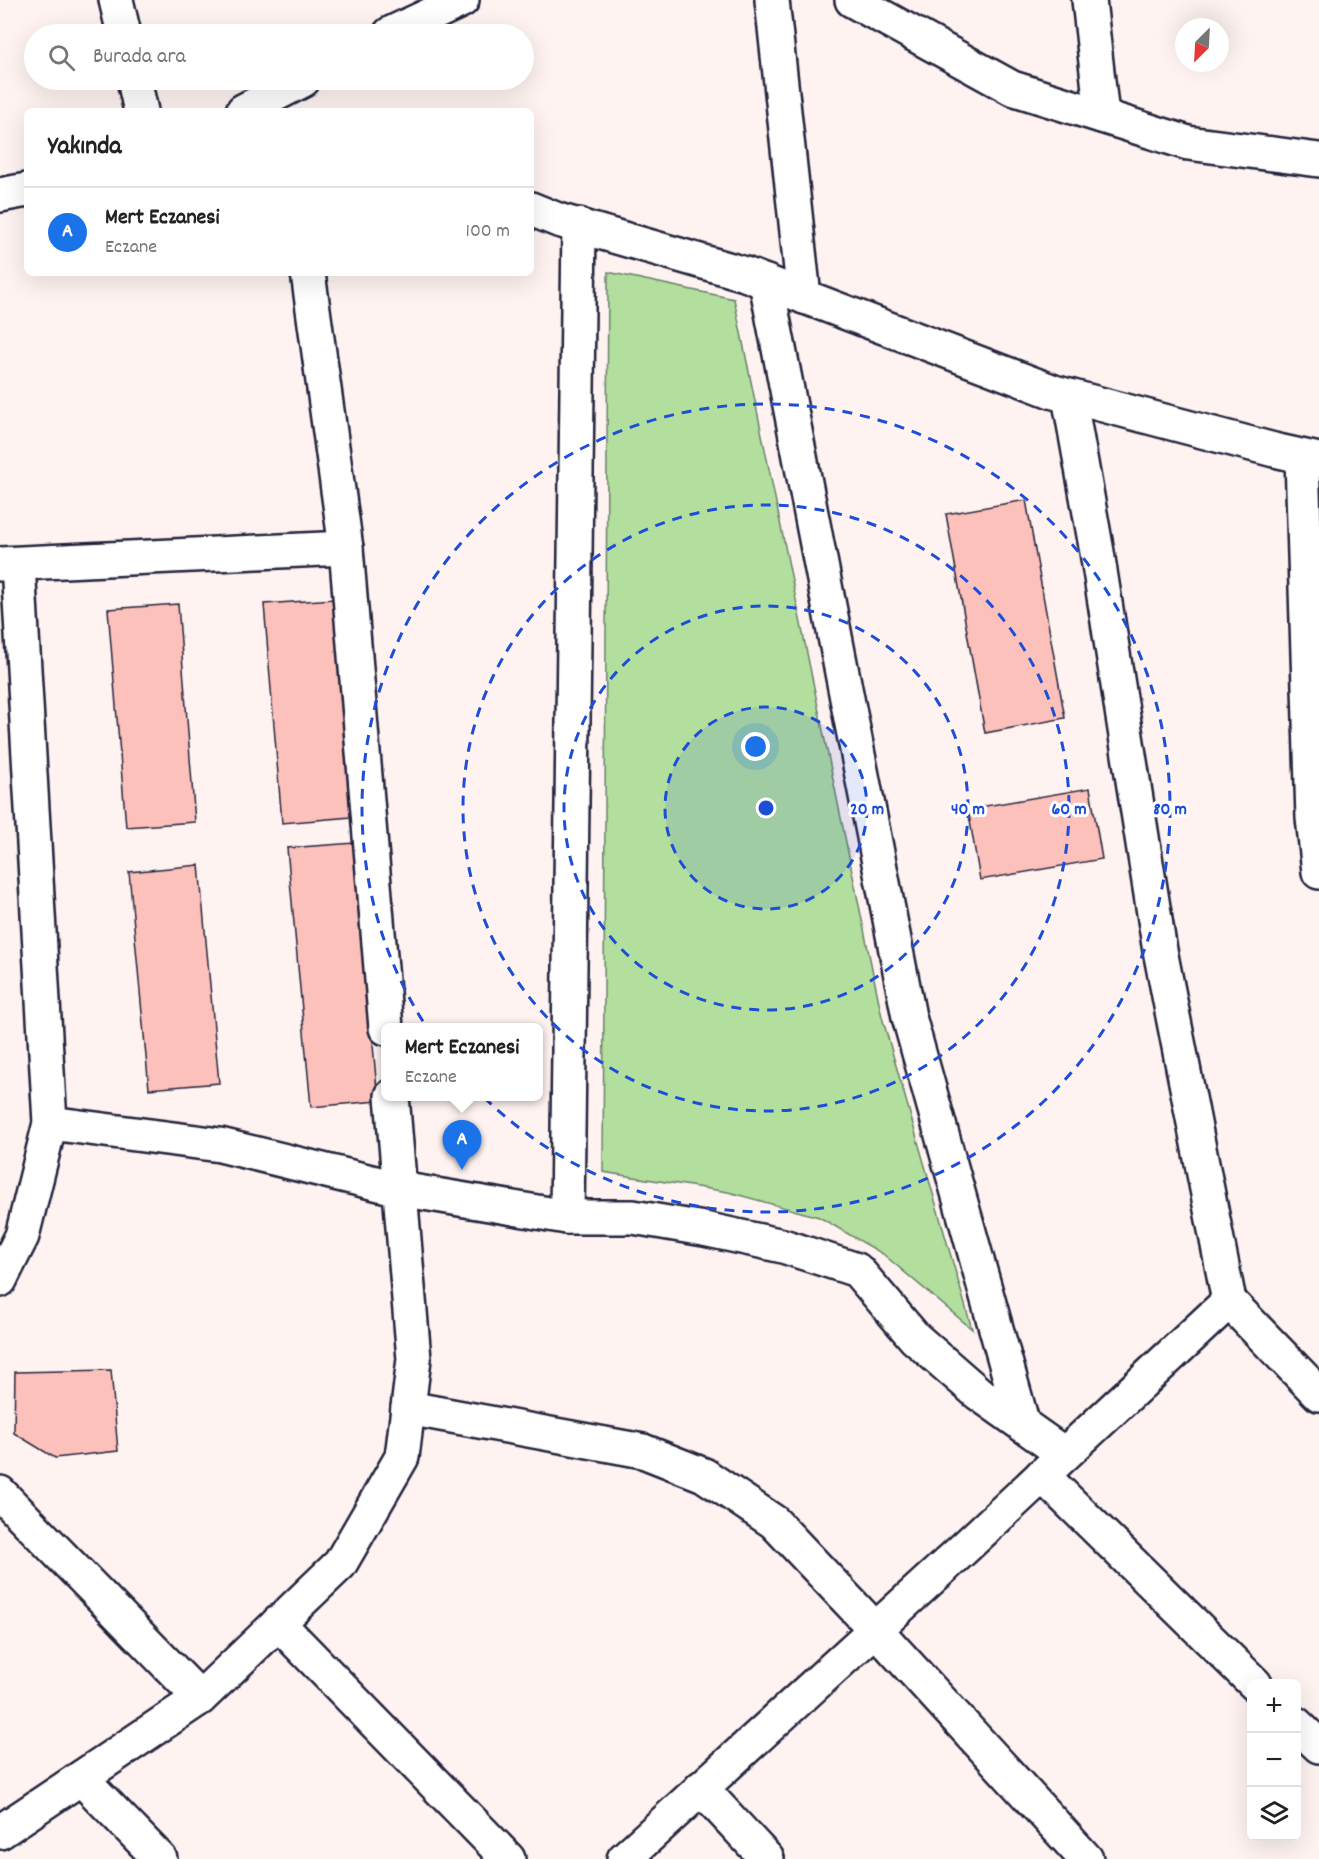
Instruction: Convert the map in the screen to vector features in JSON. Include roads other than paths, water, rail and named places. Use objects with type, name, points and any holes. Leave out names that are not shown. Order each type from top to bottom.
[{"type":"street","points":[[116,0],[122,24]]},
{"type":"street","points":[[411,24],[462,0]]},
{"type":"street","points":[[772,0],[804,297]]},
{"type":"street","points":[[852,0],[1012,88],[1188,143],[1319,160]]},
{"type":"street","points":[[1089,0],[1102,116]]},
{"type":"street","points":[[136,90],[140,108]]},
{"type":"street","points":[[249,108],[284,90]]},
{"type":"street","points":[[0,195],[24,191]]},
{"type":"street","points":[[534,210],[558,220],[745,274],[1069,396],[1311,458],[1319,872]]},
{"type":"street","points":[[567,1217],[579,225]]},
{"type":"street","points":[[308,276],[346,548],[386,1023]]},
{"type":"street","points":[[766,282],[909,1017],[1023,1425]]},
{"type":"street","points":[[1069,396],[1159,945],[1229,1301],[1319,1394]]},
{"type":"street","points":[[0,1280],[22,1236],[50,1123],[9,564],[346,548]]},
{"type":"street","points":[[0,1832],[200,1698],[340,1564],[402,1457],[414,1359],[392,1101]]},
{"type":"street","points":[[50,1123],[220,1145],[400,1189],[567,1217],[633,1217],[704,1229],[783,1246],[857,1270],[915,1338],[978,1393],[1023,1425],[1053,1465],[1251,1679]]},
{"type":"street","points":[[624,1859],[1229,1301]]},
{"type":"street","points":[[408,1408],[643,1451],[704,1476],[774,1522],[1086,1859]]},
{"type":"street","points":[[0,1493],[200,1698]]},
{"type":"street","points":[[279,1623],[508,1859]]},
{"type":"street","points":[[1301,1729],[1319,1746]]},
{"type":"street","points":[[81,1778],[160,1859]]},
{"type":"street","points":[[701,1788],[767,1859]]},
{"type":"place","name":"Mert Eczanesi","points":[[462,1170]]}]
